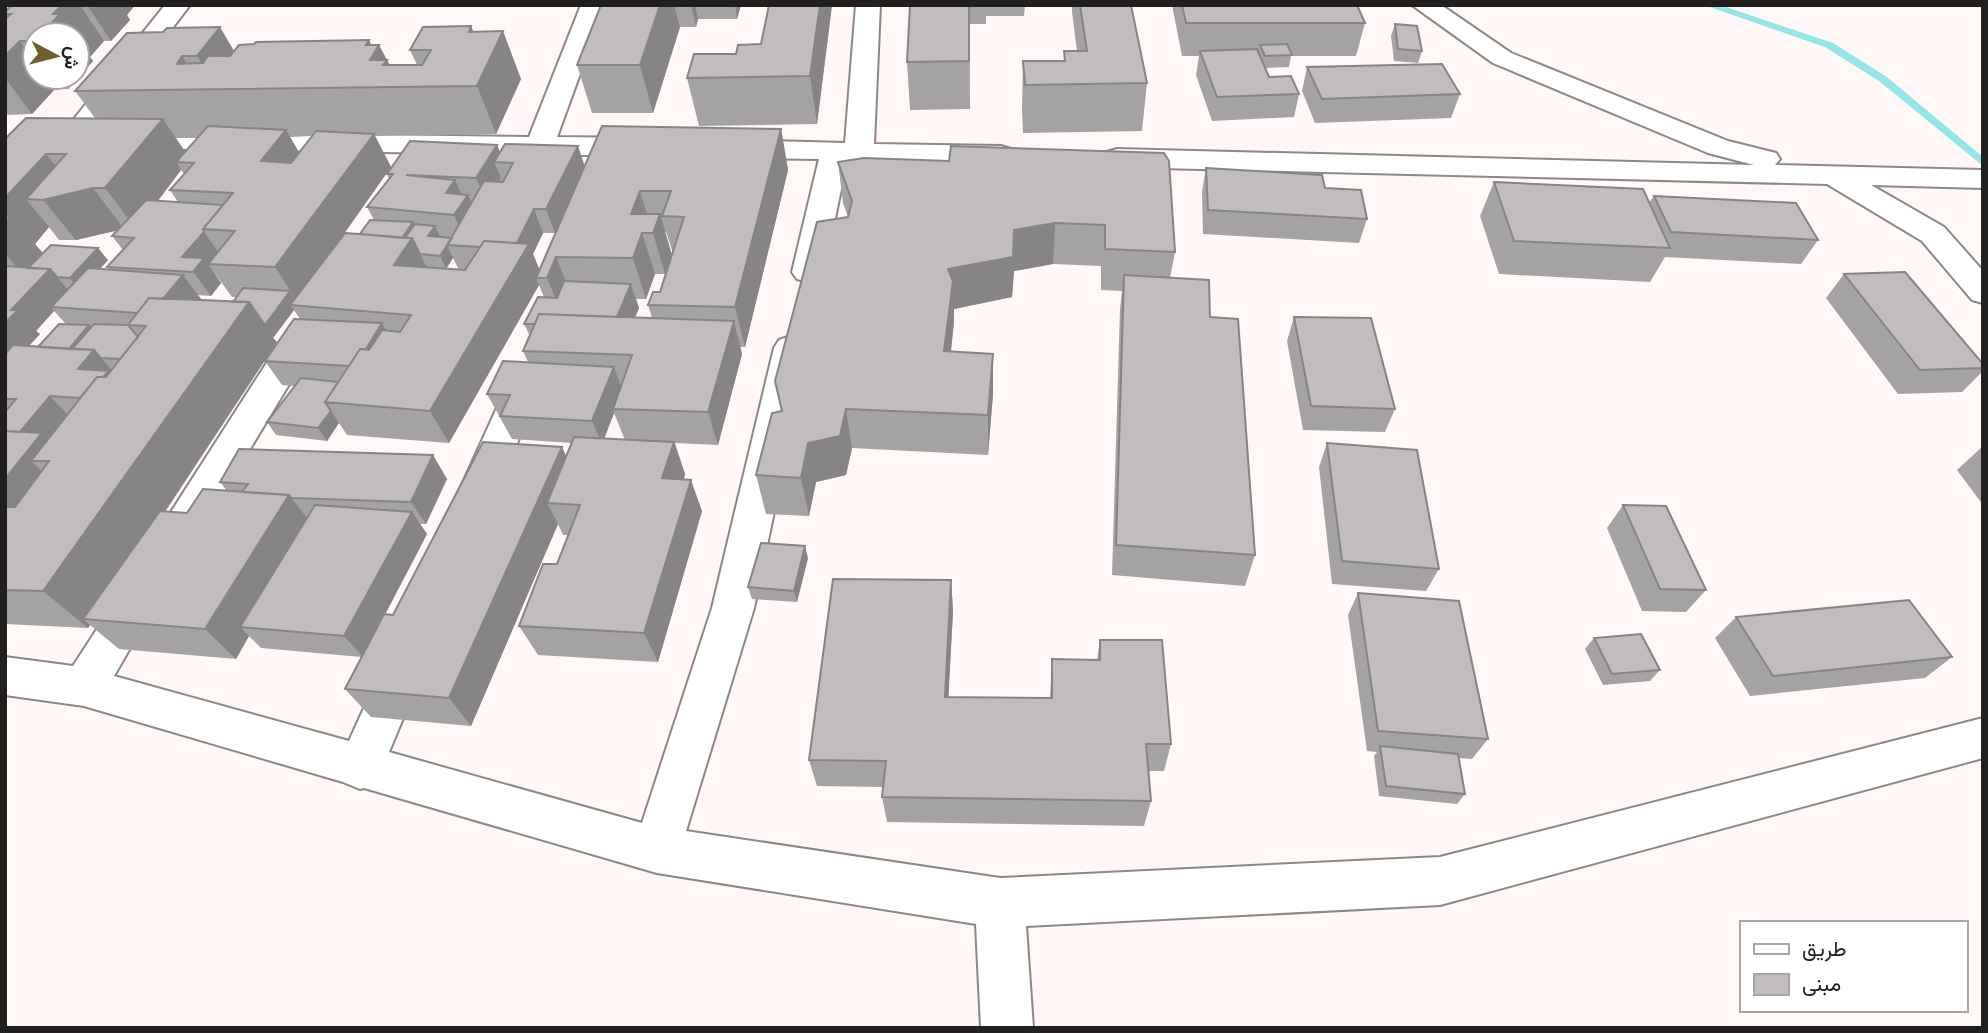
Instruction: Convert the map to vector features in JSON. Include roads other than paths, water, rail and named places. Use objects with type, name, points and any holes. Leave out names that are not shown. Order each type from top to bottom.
[{"type":"street","points":[[178,5],[59,140],[668,148]]},
{"type":"street","points":[[540,145],[593,5]]},
{"type":"street","points":[[657,850],[733,608],[801,306],[847,151],[868,5]]},
{"type":"street","points":[[1424,5],[1502,58],[1717,147],[1833,176],[1933,234],[1983,292]]},
{"type":"street","points":[[198,173],[224,142]]},
{"type":"street","points":[[398,179],[420,143]]},
{"type":"street","points":[[610,185],[626,147]]},
{"type":"street","points":[[710,149],[1026,155]]},
{"type":"street","points":[[1096,157],[1983,179]]},
{"type":"street","points":[[84,687],[317,309]]},
{"type":"street","points":[[469,514],[539,350]]},
{"type":"street","points":[[360,768],[414,641]]},
{"type":"street","points":[[5,676],[84,687],[360,768],[657,850],[1000,903],[1440,881],[1983,738]]},
{"type":"street","points":[[1000,903],[1007,1028]]},
{"type":"waterway","points":[[1709,5],[1829,45],[1883,79],[1983,163]]}]
